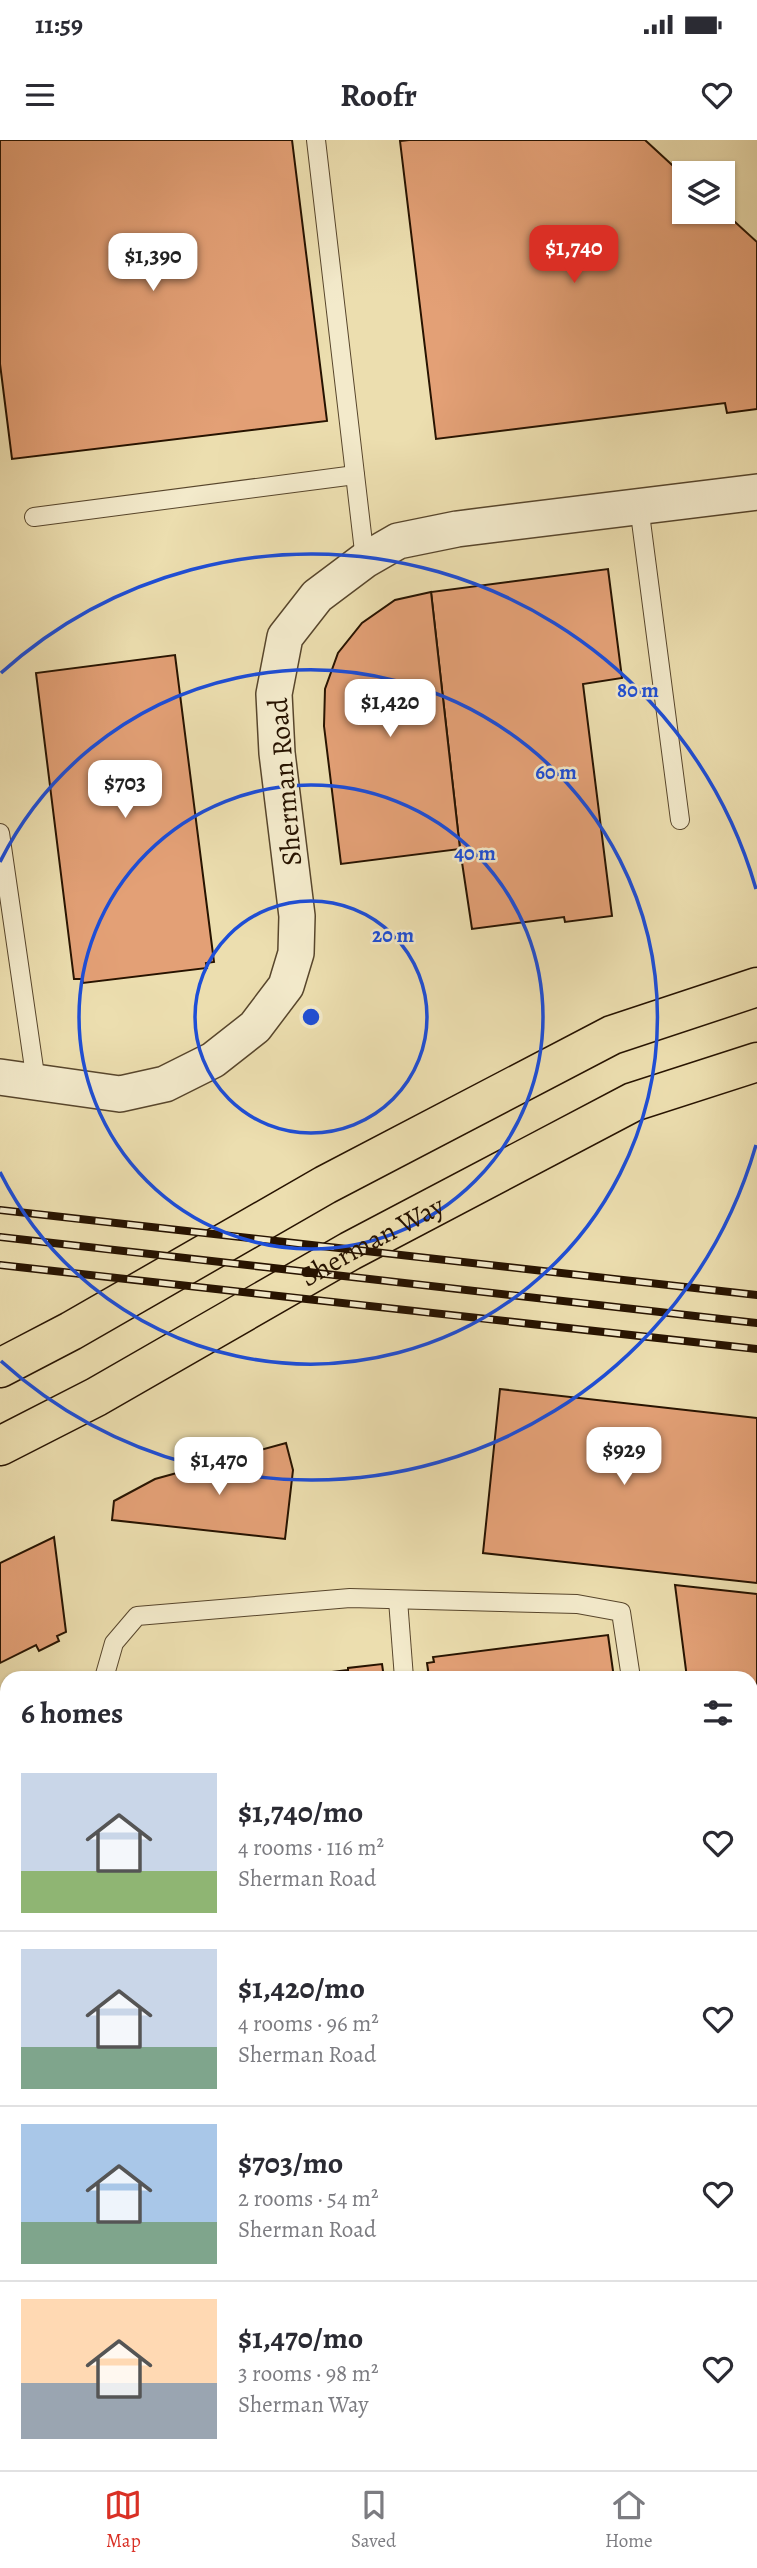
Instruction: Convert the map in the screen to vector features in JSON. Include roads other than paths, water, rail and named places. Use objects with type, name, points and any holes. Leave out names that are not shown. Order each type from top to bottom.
[{"type":"main road","points":[[0,1368],[71,1331],[325,1185],[612,1035],[757,987]]},
{"type":"main road","name":"Sherman Way","points":[[0,1446],[96,1397],[350,1251],[633,1102],[757,1062]]},
{"type":"street","name":"Sherman Road","points":[[0,1077],[120,1094],[164,1084],[213,1059],[255,1027],[286,986],[296,953],[297,916],[277,753],[274,694],[285,637],[317,596],[365,560],[398,541],[445,531],[757,492]]},
{"type":"lane","points":[[316,140],[365,560]]},
{"type":"lane","points":[[34,517],[355,475]]},
{"type":"lane","points":[[639,506],[680,820]]},
{"type":"lane","points":[[0,833],[36,1082]]},
{"type":"lane","points":[[106,1671],[114,1643],[137,1616],[350,1598],[577,1604],[621,1612],[630,1671]]},
{"type":"lane","points":[[398,1600],[403,1671]]},
{"type":"railway","points":[[0,1210],[757,1295]]},
{"type":"railway","points":[[0,1237],[757,1323]]},
{"type":"railway","points":[[0,1265],[757,1349]]}]
